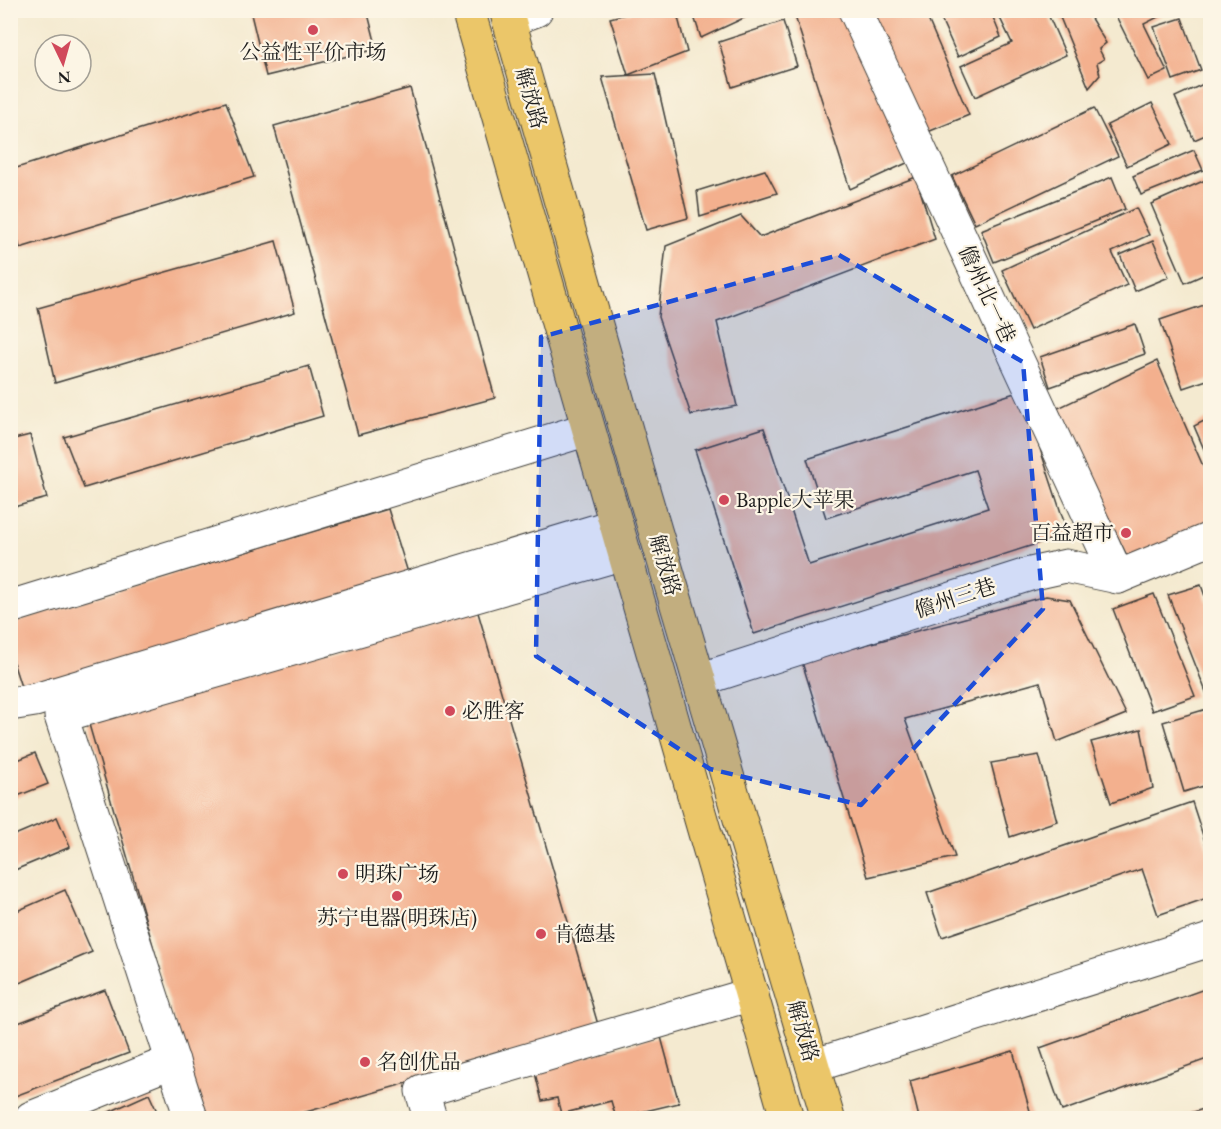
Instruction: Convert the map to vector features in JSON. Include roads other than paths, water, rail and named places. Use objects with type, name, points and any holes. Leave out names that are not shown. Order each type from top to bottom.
[{"type":"main road","name":"解放路","points":[[468,10],[787,1119]]},
{"type":"main road","name":"解放路","points":[[517,14],[699,680],[828,1119]]},
{"type":"street","name":"儋州北一巷","points":[[855,10],[1118,577]]},
{"type":"street","points":[[10,607],[588,429]]},
{"type":"street","points":[[10,704],[35,700],[620,539]]},
{"type":"street","points":[[191,1119],[61,716],[620,539]]},
{"type":"street","points":[[1118,577],[1210,539]]},
{"type":"street","name":"儋州三巷","points":[[699,680],[1030,574],[1066,566],[1118,577]]},
{"type":"street","points":[[813,1066],[1210,940]]},
{"type":"street","points":[[430,1119],[422,1091],[752,994]]},
{"type":"street","points":[[31,1119],[173,1061]]},
{"type":"place","name":"公益性平价市场","points":[[313,30]]},
{"type":"place","name":"Bapple大苹果","points":[[724,500]]},
{"type":"place","name":"百益超市","points":[[1126,533]]},
{"type":"place","name":"必胜客","points":[[450,711]]},
{"type":"place","name":"明珠广场","points":[[343,874]]},
{"type":"place","name":"苏宁电器(明珠店)","points":[[397,896]]},
{"type":"place","name":"肯德基","points":[[541,934]]},
{"type":"place","name":"名创优品","points":[[365,1062]]}]
